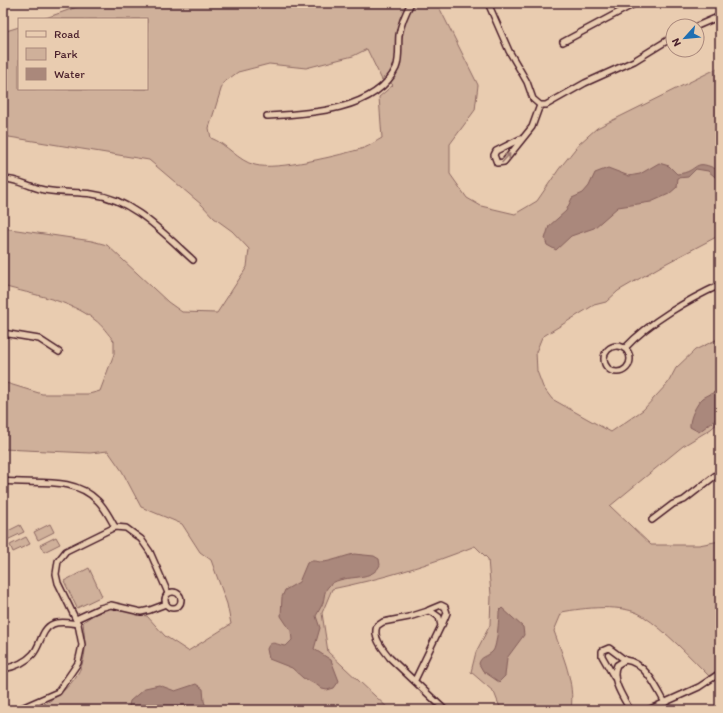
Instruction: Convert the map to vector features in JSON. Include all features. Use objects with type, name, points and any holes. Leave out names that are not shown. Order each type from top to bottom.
[{"type":"street","points":[[267,116],[306,114],[342,107],[369,96],[384,86],[397,67],[399,34],[411,3]]},
{"type":"street","points":[[488,3],[509,51],[527,82],[533,99],[540,106]]},
{"type":"street","points":[[563,42],[636,3]]},
{"type":"street","points":[[705,23],[720,16]]},
{"type":"street","points":[[540,106],[546,105],[585,83],[629,63],[665,43]]},
{"type":"street","points":[[520,139],[496,151],[494,155],[496,162],[504,162],[520,139],[532,127],[540,106]]},
{"type":"street","points":[[3,179],[15,179],[42,190],[93,194],[113,199],[150,221],[192,260]]},
{"type":"street","points":[[625,348],[639,334],[679,308],[720,285]]},
{"type":"street","points":[[3,333],[39,339],[59,352]]},
{"type":"street","points":[[616,346],[625,348],[630,357],[627,367],[619,371],[609,368],[604,360],[608,350],[616,346]]},
{"type":"street","points":[[652,520],[673,504],[684,500],[720,472]]},
{"type":"street","points":[[3,481],[18,483],[63,483],[80,488],[88,493],[98,502],[115,527],[133,532],[141,539],[150,552],[168,593]]},
{"type":"street","points":[[17,710],[58,692],[78,662],[82,645],[77,621],[58,583],[56,571],[58,561],[72,548],[115,527]]},
{"type":"street","points":[[3,670],[18,665],[28,659],[37,648],[44,631],[52,624],[77,621],[100,608],[111,605],[141,612],[166,604],[172,607],[180,602],[180,598],[177,594],[172,592],[168,593]]},
{"type":"street","points":[[166,604],[165,598],[168,593]]},
{"type":"street","points":[[415,680],[447,613],[445,607],[441,605],[409,617],[383,622],[376,630],[377,638],[396,664],[415,680],[445,710]]},
{"type":"street","points":[[428,611],[439,617],[441,626]]},
{"type":"street","points":[[628,709],[616,680],[602,656],[602,651],[609,648],[625,660],[633,662],[646,673],[654,683],[665,702]]},
{"type":"street","points":[[616,680],[615,668],[619,663],[625,660]]},
{"type":"street","points":[[648,710],[699,687],[720,673]]},
{"type":"green space","points":[[88,3],[437,3],[478,85],[475,110],[450,144],[450,174],[467,198],[481,206],[515,214],[537,201],[559,169],[579,144],[597,128],[720,67],[720,235],[663,265],[618,291],[606,302],[594,305],[542,337],[536,352],[537,371],[543,387],[552,399],[611,432],[643,410],[668,383],[676,368],[695,350],[720,338],[720,421],[711,429],[683,446],[610,506],[651,545],[699,545],[720,541],[720,668],[709,676],[677,644],[652,622],[635,612],[614,608],[591,608],[562,612],[554,631],[570,680],[572,700],[571,710],[501,710],[494,692],[471,672],[476,652],[490,625],[491,595],[488,559],[475,546],[405,571],[332,589],[322,613],[328,652],[390,710],[33,710],[60,694],[68,687],[80,670],[85,650],[83,622],[93,615],[110,608],[147,616],[165,636],[188,651],[231,624],[227,604],[211,560],[200,552],[182,524],[141,507],[122,471],[108,451],[90,453],[3,449],[3,382],[42,394],[89,394],[100,391],[114,354],[114,341],[98,322],[85,313],[51,299],[3,286],[3,228],[92,241],[107,245],[168,302],[182,312],[217,313],[247,267],[249,249],[232,231],[214,218],[202,205],[149,160],[3,136],[3,32],[18,27],[18,90],[148,90],[148,18],[46,18]],"holes":[[[367,49],[382,80],[384,77],[393,85],[379,97],[382,138],[364,148],[293,164],[265,166],[255,165],[243,160],[222,144],[211,138],[209,128],[223,83],[238,72],[269,64],[306,68],[353,56]]]},
{"type":"green space","points":[[50,524],[54,532],[38,540],[34,532]]},
{"type":"green space","points":[[20,525],[24,532],[7,540],[4,533]]},
{"type":"green space","points":[[26,537],[30,544],[13,552],[10,545]]},
{"type":"green space","points":[[56,537],[60,544],[44,552],[40,545]]},
{"type":"green space","points":[[89,568],[102,596],[77,608],[64,581]]},
{"type":"water","points":[[659,163],[669,166],[677,174],[685,173],[700,165],[711,167],[720,171],[720,181],[708,171],[696,169],[688,177],[678,178],[677,187],[669,194],[651,202],[618,207],[594,228],[571,236],[556,250],[547,245],[545,239],[549,226],[566,211],[572,198],[583,193],[589,186],[595,173],[608,168],[629,176],[640,174]]},
{"type":"water","points":[[720,389],[720,416],[699,432],[690,427],[692,416],[700,401]]},
{"type":"water","points":[[354,554],[374,556],[379,559],[380,565],[376,571],[370,574],[340,580],[333,583],[325,592],[323,603],[316,616],[320,628],[314,649],[331,660],[339,681],[334,688],[327,690],[322,689],[303,678],[292,668],[269,659],[267,649],[273,643],[286,646],[292,640],[291,631],[281,616],[282,597],[285,590],[299,582],[307,563],[312,561],[329,561]]},
{"type":"water","points":[[502,608],[523,627],[524,635],[507,658],[505,676],[499,682],[483,671],[479,664],[481,659],[493,651],[496,644],[499,611]]},
{"type":"water","points":[[196,684],[203,689],[204,701],[207,710],[128,710],[130,701],[145,688],[159,685],[175,691]]}]
